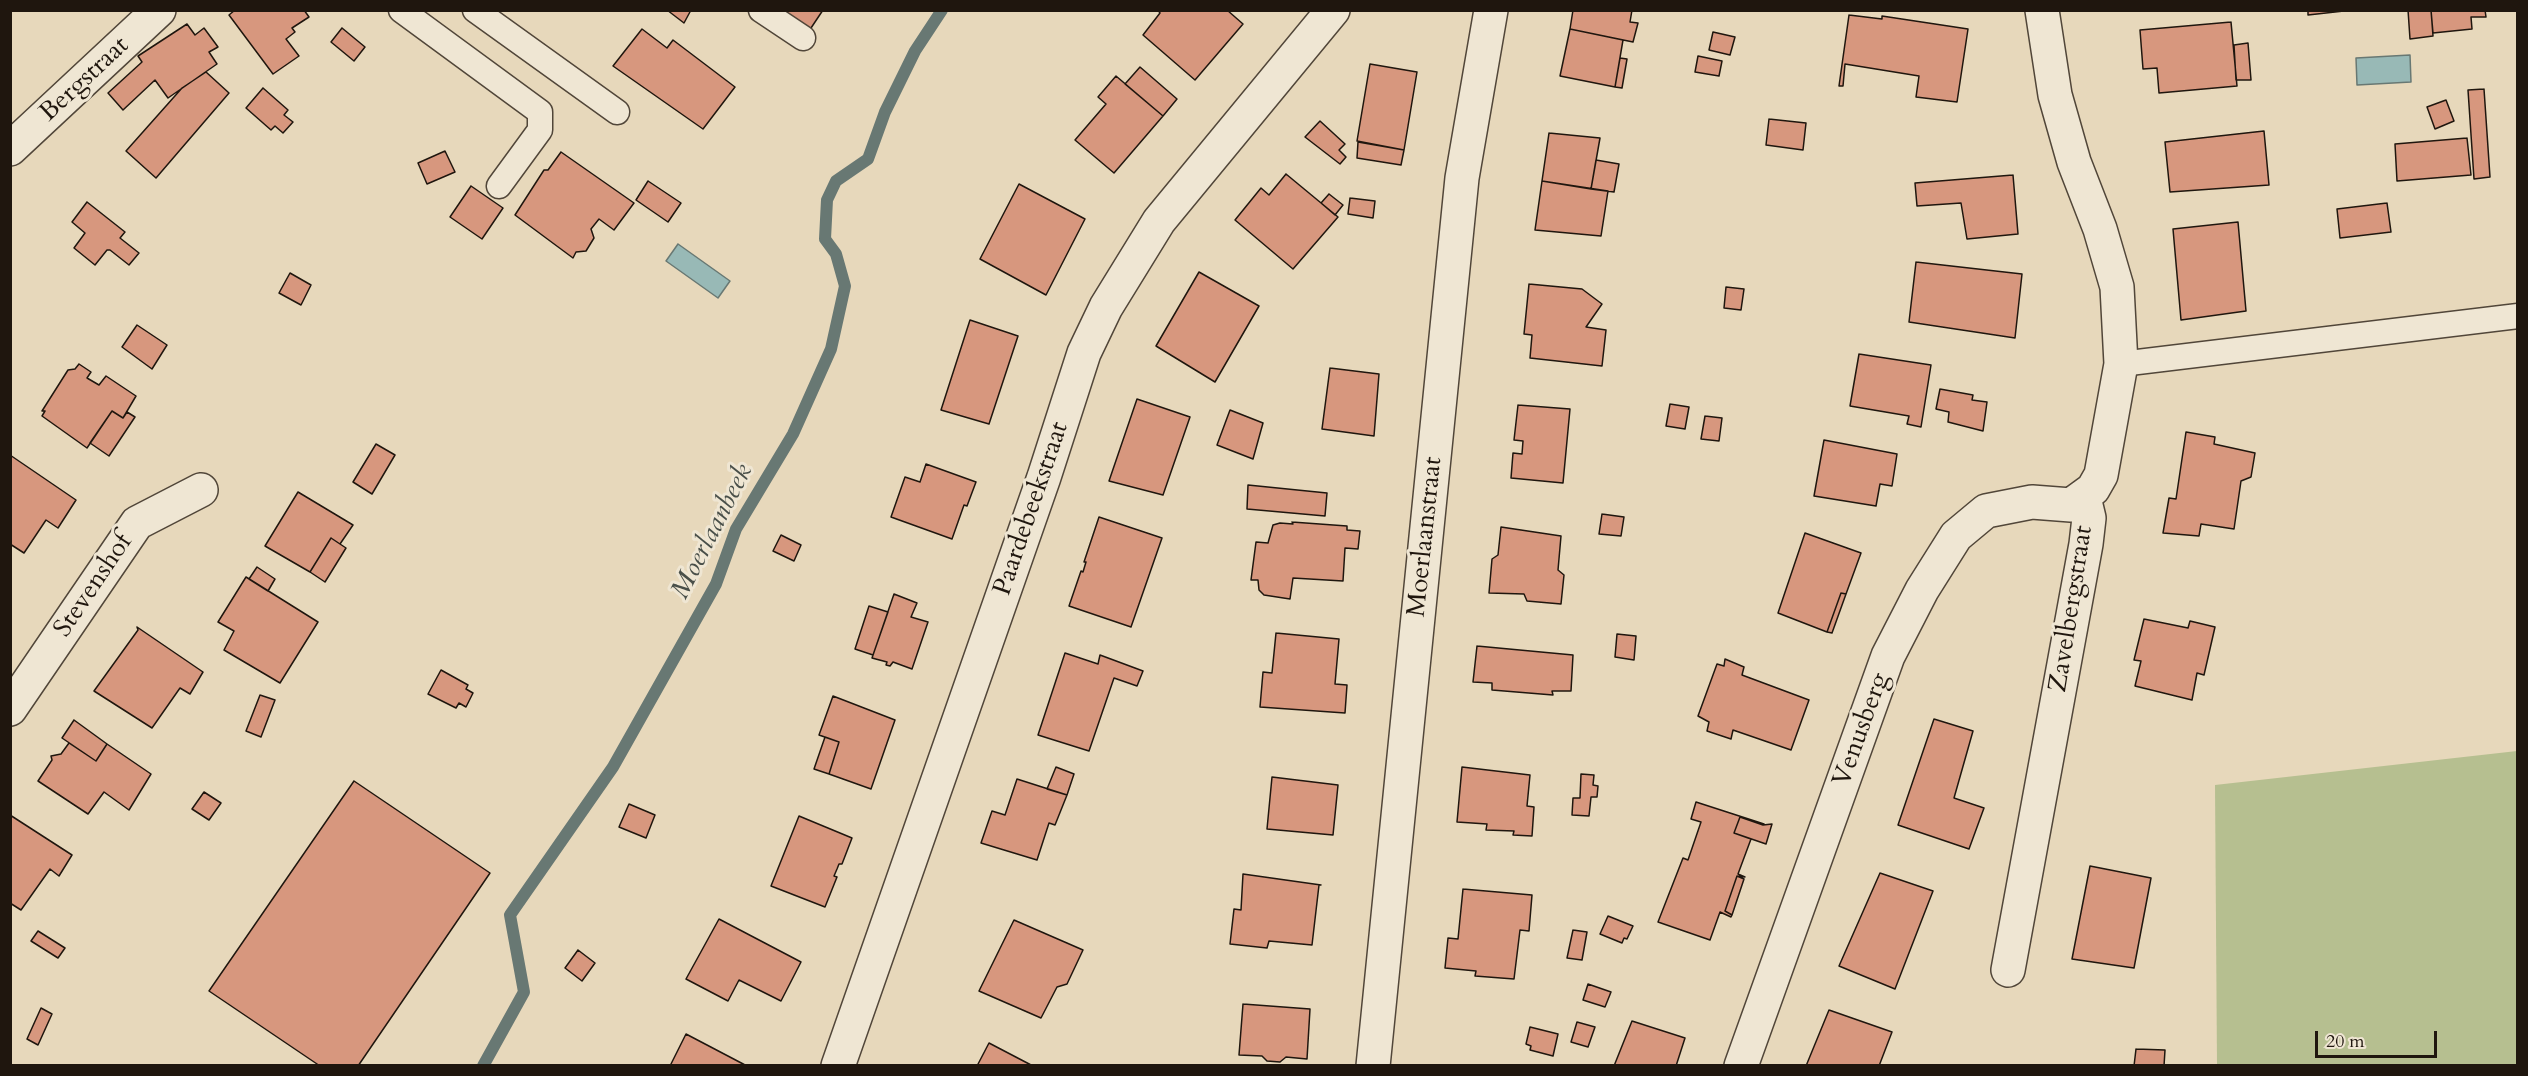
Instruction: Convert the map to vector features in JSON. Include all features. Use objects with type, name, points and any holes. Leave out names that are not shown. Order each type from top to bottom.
[{"type":"street","name":"Paardebeekstraat","points":[[838,1065],[1040,488],[1084,353],[1106,307],[1159,221],[1333,10]]},
{"type":"street","name":"Moerlaanstraat","points":[[1373,1065],[1462,178],[1491,10]]},
{"type":"street","name":"Zavelbergstraat","points":[[2008,970],[2086,544],[2089,518],[2084,497],[2101,475],[2121,364],[2116,287],[2100,229],[2074,162],[2058,106],[2042,10]]},
{"type":"street","name":"Bergstraat","points":[[10,149],[156,11]]},
{"type":"street","name":"Stevenshof","points":[[10,709],[137,523],[201,490]]},
{"type":"street","name":"Venusberg","points":[[1741,1065],[1888,656],[1922,590],[1956,536],[1986,511],[2032,502],[2071,505],[2084,497]]},
{"type":"lane","points":[[401,10],[540,112],[540,130],[500,186]]},
{"type":"lane","points":[[475,10],[617,112]]},
{"type":"lane","points":[[761,10],[803,38]]},
{"type":"lane","points":[[2121,364],[2517,316]]},
{"type":"green space","points":[[2517,751],[2517,1065],[2217,1065],[2215,785]]},
{"type":"water","points":[[2410,55],[2411,82],[2357,85],[2356,58]]},
{"type":"water","points":[[678,244],[730,281],[718,298],[666,261]]},
{"type":"building","points":[[235,10],[304,10],[309,17],[292,28],[295,32],[286,39],[299,56],[273,74],[229,15]]},
{"type":"building","points":[[667,10],[691,10],[684,23]]},
{"type":"building","points":[[779,10],[823,10],[809,31]]},
{"type":"building","points":[[1158,10],[1227,10],[1243,24],[1195,80],[1143,35],[1160,13]]},
{"type":"building","points":[[1573,10],[1632,10],[1630,22],[1638,23],[1633,42],[1570,29]]},
{"type":"building","points":[[2308,10],[2344,10],[2344,11],[2308,15]]},
{"type":"building","points":[[2408,10],[2431,10],[2433,36],[2410,39]]},
{"type":"building","points":[[2431,10],[2485,10],[2486,17],[2471,17],[2472,29],[2433,33]]},
{"type":"building","points":[[1849,15],[1882,19],[1882,16],[1968,29],[1957,102],[1916,97],[1919,76],[1845,64],[1843,86],[1839,86]]},
{"type":"building","points":[[2231,22],[2237,86],[2159,93],[2157,68],[2143,69],[2140,30]]},
{"type":"building","points":[[187,24],[195,35],[204,28],[218,47],[209,52],[217,64],[168,98],[155,80],[123,110],[108,93],[142,62],[138,56]]},
{"type":"building","points":[[342,28],[365,47],[354,61],[331,42]]},
{"type":"building","points":[[642,29],[667,48],[673,40],[735,87],[703,129],[613,66]]},
{"type":"building","points":[[1570,29],[1623,40],[1615,87],[1560,76]]},
{"type":"building","points":[[1713,32],[1735,37],[1730,55],[1709,50]]},
{"type":"building","points":[[2248,43],[2251,80],[2236,80],[2234,45]]},
{"type":"building","points":[[1698,56],[1722,61],[1719,76],[1695,72]]},
{"type":"building","points":[[1620,58],[1627,59],[1622,88],[1615,87]]},
{"type":"building","points":[[1370,64],[1417,72],[1404,150],[1357,141]]},
{"type":"building","points":[[1140,67],[1177,99],[1163,116],[1125,84]]},
{"type":"building","points":[[206,72],[229,93],[156,178],[126,151],[182,88]]},
{"type":"building","points":[[1116,76],[1163,116],[1114,173],[1075,140],[1106,104],[1098,97]]},
{"type":"building","points":[[263,88],[288,110],[284,115],[293,122],[283,133],[275,126],[271,130],[246,108]]},
{"type":"building","points":[[2484,89],[2490,177],[2474,179],[2468,90]]},
{"type":"building","points":[[2446,100],[2454,121],[2435,129],[2427,107]]},
{"type":"building","points":[[1769,119],[1806,123],[1803,150],[1766,145]]},
{"type":"building","points":[[1320,121],[1345,144],[1339,150],[1346,157],[1340,164],[1305,137]]},
{"type":"building","points":[[2264,131],[2269,185],[2170,192],[2165,142]]},
{"type":"building","points":[[1549,133],[1600,138],[1591,189],[1542,181]]},
{"type":"building","points":[[2467,138],[2471,175],[2397,181],[2395,144]]},
{"type":"building","points":[[1358,142],[1404,150],[1401,165],[1357,158]]},
{"type":"building","points":[[445,151],[455,172],[427,184],[418,163]]},
{"type":"building","points":[[561,152],[634,203],[614,230],[599,219],[591,229],[594,238],[586,251],[576,252],[573,258],[515,215],[544,170],[548,170]]},
{"type":"building","points":[[1596,160],[1619,164],[1614,192],[1591,189]]},
{"type":"building","points":[[1286,174],[1338,217],[1293,269],[1235,220],[1261,188],[1269,195]]},
{"type":"building","points":[[2013,175],[2018,234],[1967,239],[1961,203],[1917,206],[1915,183]]},
{"type":"building","points":[[648,181],[681,203],[668,222],[636,200]]},
{"type":"building","points":[[1542,181],[1608,191],[1601,236],[1535,230]]},
{"type":"building","points":[[1019,184],[1085,219],[1046,295],[980,259]]},
{"type":"building","points":[[471,186],[503,208],[482,239],[450,217]]},
{"type":"building","points":[[1329,194],[1343,205],[1335,215],[1321,203]]},
{"type":"building","points":[[1350,198],[1375,201],[1373,218],[1348,214]]},
{"type":"building","points":[[87,202],[125,232],[120,238],[139,253],[129,265],[107,250],[95,265],[74,248],[85,233],[72,222]]},
{"type":"building","points":[[2387,203],[2391,232],[2340,238],[2337,209]]},
{"type":"building","points":[[2238,222],[2246,311],[2181,320],[2173,229]]},
{"type":"building","points":[[1916,262],[2022,274],[2015,338],[1909,322]]},
{"type":"building","points":[[1199,272],[1259,306],[1215,382],[1156,346]]},
{"type":"building","points":[[290,273],[311,285],[301,305],[279,293]]},
{"type":"building","points":[[1529,284],[1582,289],[1602,304],[1586,327],[1606,330],[1602,366],[1530,358],[1532,335],[1524,334]]},
{"type":"building","points":[[1726,287],[1744,289],[1741,310],[1724,308]]},
{"type":"building","points":[[970,320],[1018,336],[989,424],[941,410]]},
{"type":"building","points":[[137,325],[167,345],[152,369],[122,347]]},
{"type":"building","points":[[1859,354],[1931,365],[1921,427],[1907,424],[1909,416],[1850,406]]},
{"type":"building","points":[[79,364],[91,372],[87,378],[99,385],[106,376],[136,396],[123,418],[112,411],[87,448],[42,416],[45,411],[42,411],[68,370],[75,369]]},
{"type":"building","points":[[1330,368],[1379,374],[1374,436],[1322,429]]},
{"type":"building","points":[[1940,389],[1973,395],[1972,400],[1987,402],[1983,431],[1948,422],[1949,412],[1936,409]]},
{"type":"building","points":[[1137,399],[1190,417],[1163,495],[1109,481]]},
{"type":"building","points":[[1670,404],[1689,407],[1685,429],[1666,426]]},
{"type":"building","points":[[1518,405],[1570,409],[1563,483],[1511,478],[1513,453],[1522,454],[1523,441],[1514,440]]},
{"type":"building","points":[[1230,410],[1263,423],[1253,459],[1217,445]]},
{"type":"building","points":[[112,411],[123,418],[127,412],[135,417],[109,456],[90,443]]},
{"type":"building","points":[[1705,416],[1722,418],[1719,441],[1701,439]]},
{"type":"building","points":[[2186,432],[2215,437],[2214,444],[2255,453],[2251,477],[2241,481],[2234,529],[2201,524],[2199,536],[2163,533],[2169,498],[2176,499]]},
{"type":"building","points":[[1824,440],[1897,454],[1892,486],[1880,484],[1876,506],[1814,496]]},
{"type":"building","points":[[376,444],[395,455],[372,494],[353,482]]},
{"type":"building","points":[[10,455],[76,500],[58,528],[46,520],[24,553],[10,544]]},
{"type":"building","points":[[926,464],[976,482],[967,506],[964,505],[952,539],[891,517],[905,477],[920,482]]},
{"type":"building","points":[[1248,485],[1327,493],[1325,516],[1247,509]]},
{"type":"building","points":[[298,492],[353,525],[340,544],[331,538],[310,572],[265,546]]},
{"type":"building","points":[[1602,514],[1624,517],[1621,536],[1599,534]]},
{"type":"building","points":[[1099,517],[1162,538],[1131,627],[1069,606],[1081,571],[1083,572],[1086,562],[1084,562]]},
{"type":"building","points":[[1292,522],[1347,526],[1347,530],[1360,531],[1358,549],[1345,548],[1343,581],[1293,578],[1290,599],[1264,595],[1259,590],[1258,580],[1251,580],[1256,542],[1268,543],[1273,525],[1293,524]]},
{"type":"building","points":[[1501,527],[1561,536],[1558,570],[1564,575],[1561,604],[1527,601],[1524,594],[1489,593],[1492,559],[1498,555]]},
{"type":"building","points":[[1805,533],[1861,553],[1846,594],[1841,593],[1827,632],[1778,613]]},
{"type":"building","points":[[781,535],[801,545],[794,561],[773,551]]},
{"type":"building","points":[[331,538],[346,548],[325,582],[310,572]]},
{"type":"building","points":[[257,567],[275,579],[268,591],[249,579]]},
{"type":"building","points":[[246,577],[318,622],[280,683],[224,650],[234,631],[218,622]]},
{"type":"building","points":[[1841,593],[1846,594],[1832,633],[1827,632]]},
{"type":"building","points":[[894,594],[917,603],[911,617],[928,622],[912,669],[893,662],[890,666],[886,665],[887,662],[872,658]]},
{"type":"building","points":[[869,606],[888,612],[873,655],[855,649]]},
{"type":"building","points":[[2144,619],[2188,628],[2190,621],[2215,627],[2204,675],[2197,673],[2192,700],[2135,686],[2141,661],[2134,660]]},
{"type":"building","points":[[137,627],[203,672],[190,694],[180,688],[152,728],[94,691],[138,630]]},
{"type":"building","points":[[1276,633],[1339,639],[1335,684],[1347,685],[1345,713],[1260,707],[1263,672],[1272,673]]},
{"type":"building","points":[[1617,634],[1636,636],[1634,660],[1615,657]]},
{"type":"building","points":[[1477,646],[1573,655],[1571,691],[1552,691],[1553,695],[1492,690],[1492,683],[1473,682]]},
{"type":"building","points":[[1065,653],[1098,664],[1100,655],[1143,671],[1137,686],[1114,678],[1089,751],[1038,735]]},
{"type":"building","points":[[1725,659],[1744,667],[1742,675],[1809,700],[1791,750],[1733,730],[1731,739],[1707,731],[1709,722],[1698,716],[1717,664],[1724,666]]},
{"type":"building","points":[[441,670],[468,685],[466,689],[473,693],[466,707],[459,703],[456,708],[428,694]]},
{"type":"building","points":[[260,695],[275,700],[261,737],[246,731]]},
{"type":"building","points":[[833,696],[895,720],[871,789],[829,774],[839,742],[819,735]]},
{"type":"building","points":[[1934,719],[1973,731],[1954,798],[1984,808],[1969,849],[1898,825]]},
{"type":"building","points":[[74,720],[107,744],[96,761],[62,738]]},
{"type":"building","points":[[825,737],[839,742],[829,774],[814,769]]},
{"type":"building","points":[[69,743],[96,761],[107,744],[151,774],[129,810],[104,792],[88,814],[38,781],[52,760],[51,756],[61,754]]},
{"type":"building","points":[[1056,767],[1074,774],[1067,795],[1047,789]]},
{"type":"building","points":[[1462,767],[1530,775],[1527,806],[1534,807],[1532,836],[1513,835],[1514,831],[1486,830],[1487,824],[1457,822]]},
{"type":"building","points":[[1581,774],[1594,775],[1593,785],[1598,786],[1597,797],[1591,797],[1589,816],[1572,815],[1573,798],[1580,798]]},
{"type":"building","points":[[1272,777],[1338,785],[1333,835],[1267,829]]},
{"type":"building","points":[[1017,779],[1067,795],[1055,825],[1049,823],[1037,860],[981,843],[992,811],[1005,815]]},
{"type":"building","points":[[354,781],[490,873],[358,1066],[320,1066],[209,991]]},
{"type":"building","points":[[204,792],[221,803],[209,820],[192,809]]},
{"type":"building","points":[[1696,802],[1764,824],[1740,817],[1734,833],[1751,839],[1738,874],[1745,877],[1737,876],[1725,911],[1732,915],[1731,917],[1720,912],[1710,940],[1658,922],[1683,858],[1688,860],[1701,822],[1691,819]]},
{"type":"building","points":[[629,804],[655,815],[646,838],[619,827]]},
{"type":"building","points":[[10,815],[72,855],[59,876],[50,869],[21,910],[10,903]]},
{"type":"building","points":[[799,816],[852,838],[842,864],[839,864],[834,876],[837,877],[825,907],[771,886]]},
{"type":"building","points":[[1740,817],[1763,825],[1772,824],[1766,844],[1734,833]]},
{"type":"building","points":[[2090,866],[2151,878],[2134,968],[2072,959]]},
{"type":"building","points":[[1880,873],[1933,891],[1895,989],[1839,966]]},
{"type":"building","points":[[1243,874],[1321,885],[1319,885],[1312,945],[1269,941],[1267,948],[1230,944],[1234,909],[1241,910]]},
{"type":"building","points":[[1737,876],[1744,879],[1732,915],[1725,911]]},
{"type":"building","points":[[1463,889],[1532,895],[1529,931],[1520,930],[1514,979],[1475,976],[1476,971],[1445,968],[1448,938],[1458,939]]},
{"type":"building","points":[[1608,916],[1633,926],[1627,939],[1624,938],[1622,943],[1600,934]]},
{"type":"building","points":[[719,919],[801,962],[781,1001],[739,980],[728,1001],[686,979]]},
{"type":"building","points":[[1014,920],[1083,950],[1067,984],[1057,987],[1041,1018],[979,991]]},
{"type":"building","points":[[1573,930],[1587,932],[1582,960],[1567,958]]},
{"type":"building","points":[[38,931],[65,948],[58,958],[31,941]]},
{"type":"building","points":[[578,950],[595,963],[582,981],[565,968]]},
{"type":"building","points":[[1588,984],[1611,992],[1605,1007],[1583,1000]]},
{"type":"building","points":[[1243,1004],[1310,1009],[1307,1059],[1286,1057],[1280,1062],[1267,1061],[1262,1056],[1239,1055]]},
{"type":"building","points":[[41,1008],[52,1014],[38,1045],[27,1039]]},
{"type":"building","points":[[1829,1010],[1892,1032],[1879,1066],[1806,1066]]},
{"type":"building","points":[[1632,1021],[1685,1038],[1676,1066],[1614,1066]]},
{"type":"building","points":[[1577,1022],[1595,1027],[1588,1047],[1571,1042]]},
{"type":"building","points":[[1530,1027],[1558,1034],[1553,1056],[1530,1050],[1531,1046],[1526,1044]]},
{"type":"building","points":[[686,1034],[747,1066],[670,1066]]},
{"type":"building","points":[[989,1043],[1033,1066],[977,1066]]},
{"type":"building","points":[[2136,1049],[2165,1050],[2164,1066],[2134,1066]]},
{"type":"waterway","name":"Moerlaanbeek","points":[[483,1066],[524,992],[510,915],[613,767],[716,584],[736,529],[793,434],[831,349],[845,286],[836,254],[825,239],[827,200],[836,181],[868,159],[885,112],[915,51],[942,10]]}]
